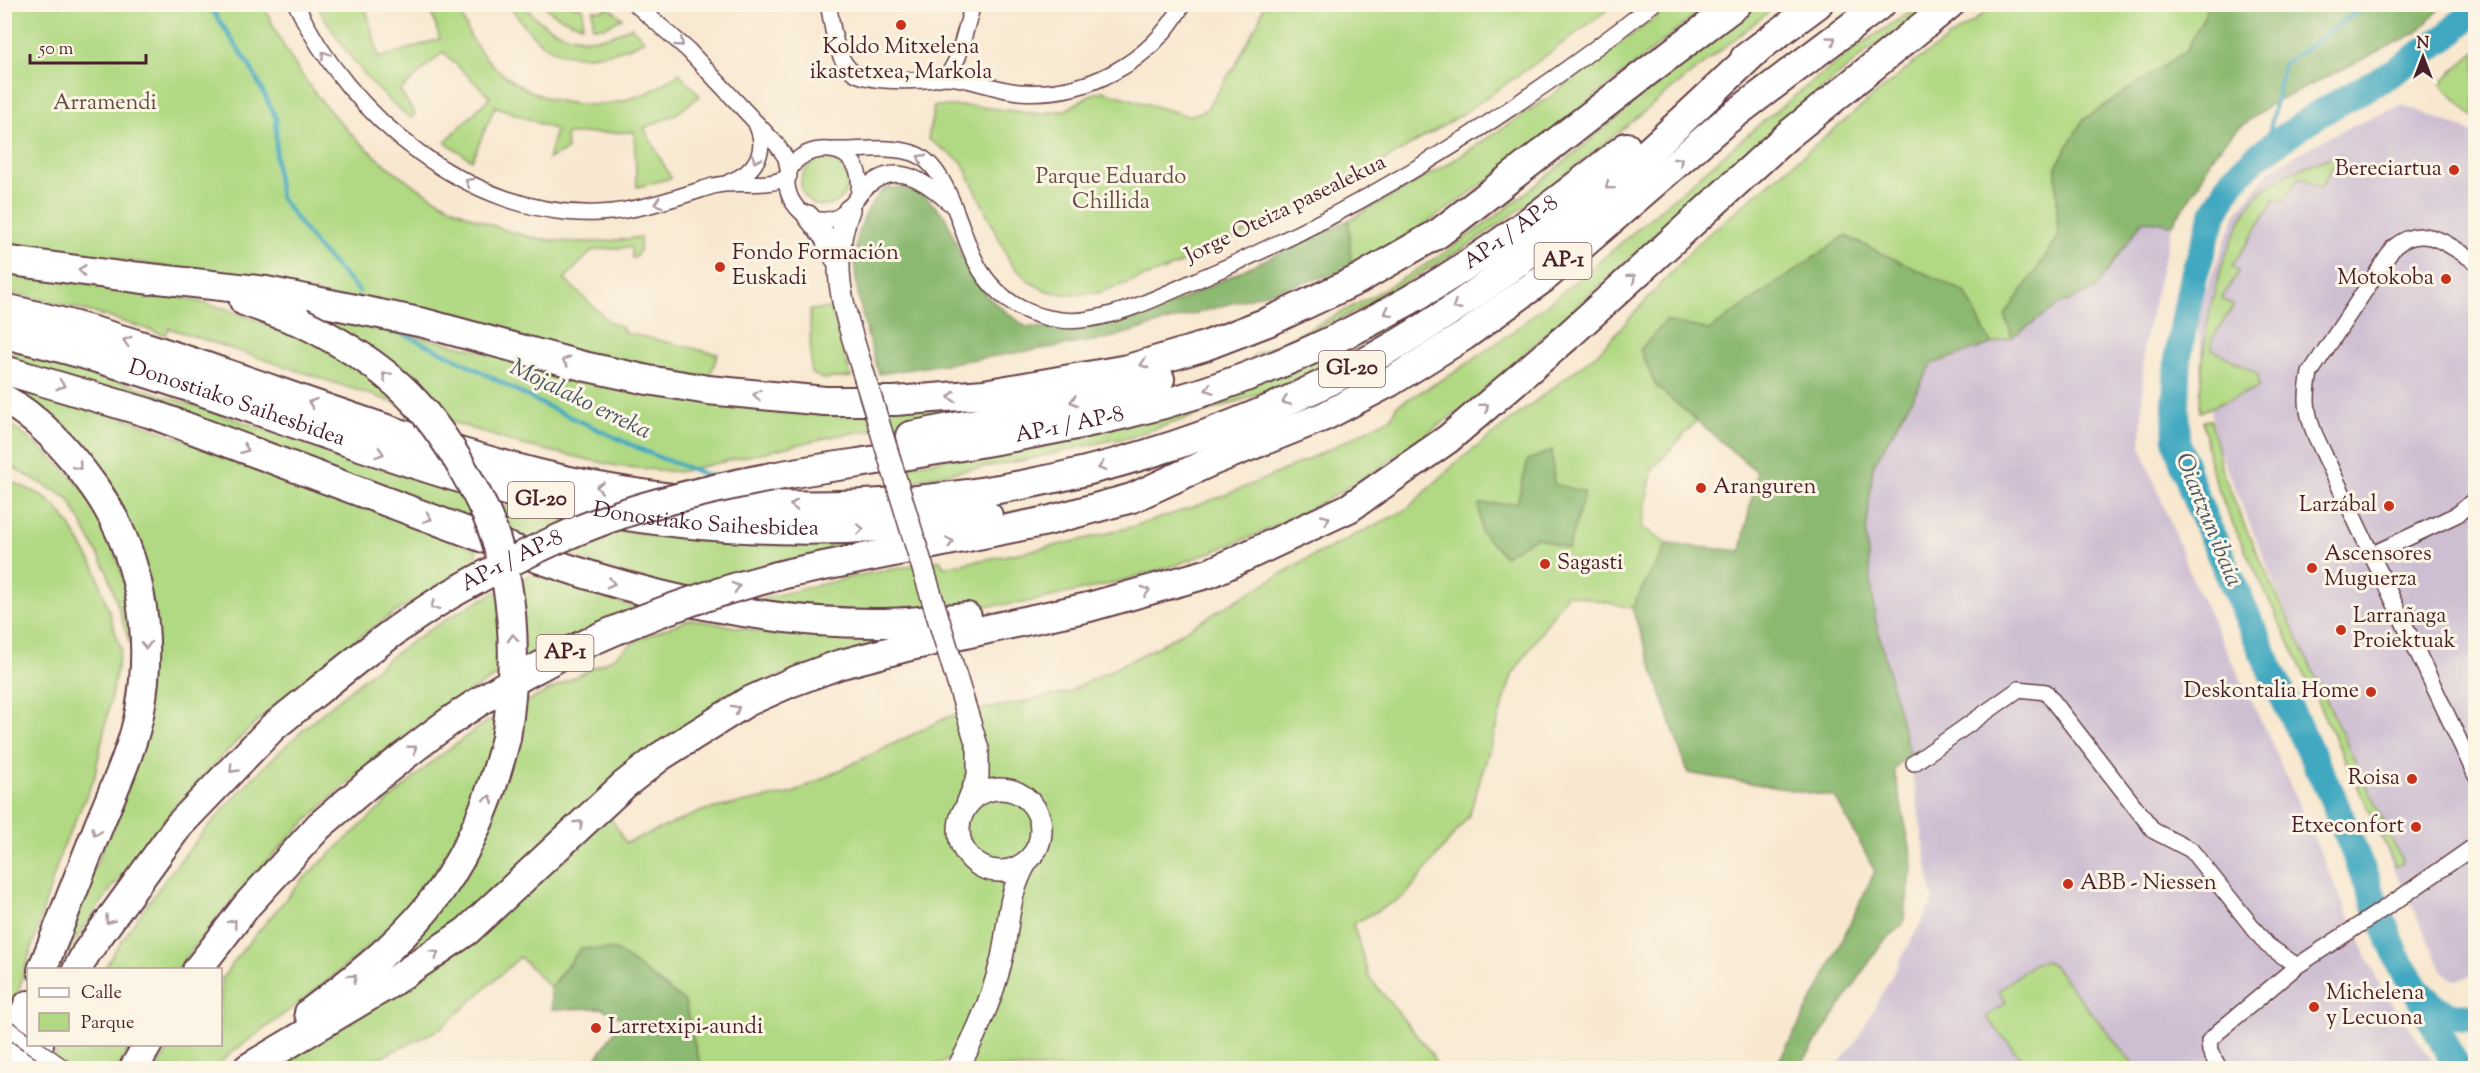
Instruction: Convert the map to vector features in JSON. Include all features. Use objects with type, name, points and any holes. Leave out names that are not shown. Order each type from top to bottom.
[{"type":"highway","points":[[4,260],[277,293],[424,323],[583,366],[708,390],[825,400],[895,400],[984,394],[1128,369],[1205,346],[1270,321],[1357,280],[1439,234],[1737,4]]},
{"type":"highway","name":"AP-1 / AP-8","points":[[78,968],[179,825],[273,727],[371,648],[450,595],[504,565],[607,520],[723,481],[857,455],[1003,440],[1176,400],[1289,360],[1407,301],[1485,253],[1818,4]]},
{"type":"highway","name":"AP-1","points":[[198,968],[248,904],[319,826],[456,717],[512,682],[566,653],[621,628],[704,597],[789,573],[1047,521],[1132,498],[1210,462],[1324,416],[1390,382],[1464,336],[1544,278],[1726,120],[1881,4]]},
{"type":"highway","points":[[248,1068],[386,986],[448,945],[497,905],[624,784],[661,756],[747,702],[838,665],[910,646],[1089,607],[1210,573],[1349,508],[1448,438],[1568,336],[1787,136],[1950,4]]},
{"type":"highway","points":[[857,455],[988,421],[1136,387],[1209,363],[1276,336],[1363,294],[1446,243],[1540,171],[1711,23]]},
{"type":"highway","name":"Donostiako Saihesbidea","points":[[4,308],[110,336],[392,430],[539,474],[656,497],[787,505],[852,505],[952,496],[1071,475],[1186,442],[1302,394],[1363,363],[1475,293],[1524,256],[1619,177],[1760,46]]},
{"type":"highway","points":[[131,276],[227,296],[302,322],[345,345],[391,379],[425,414],[449,446],[472,486],[490,523],[506,580],[512,626],[512,699],[496,776],[486,807],[464,851],[445,884],[403,934],[352,980],[243,1068]]},
{"type":"highway","name":"Donostiako Saihesbidea","points":[[4,334],[143,373],[470,481],[586,510],[647,520],[784,531],[903,527],[1017,512],[1078,500],[1154,480],[1210,462]]},
{"type":"highway","points":[[4,369],[149,413],[601,580],[696,604],[766,616],[881,623],[1089,607]]},
{"type":"highway","points":[[4,399],[51,435],[81,468],[103,500],[126,548],[136,577],[145,617],[146,665],[140,711],[127,754],[42,968]]},
{"type":"highway","points":[[5,1068],[27,1008]]},
{"type":"highway","points":[[27,1068],[38,1046]]},
{"type":"highway","points":[[134,1068],[147,1046]]},
{"type":"street","points":[[296,4],[327,58],[377,117],[417,149],[453,173],[489,192],[542,208],[596,213],[645,207],[745,175],[759,157],[762,141],[753,119]]},
{"type":"street","points":[[636,4],[688,50],[782,151],[789,175],[789,195],[800,211],[808,216],[825,220],[842,215],[872,181],[892,174],[904,174],[919,179],[931,186],[952,206]]},
{"type":"street","points":[[828,4],[840,55],[851,71],[871,79],[924,80],[947,77],[999,89],[1036,93],[1055,92],[1091,83],[1124,67],[1140,56],[1166,31],[1183,4]]},
{"type":"street","points":[[947,77],[958,57],[973,4]]},
{"type":"street","name":"Jorge Oteiza pasealekua","points":[[834,150],[898,150],[921,156],[938,171],[981,271],[990,283],[1012,303],[1040,316],[1056,320],[1088,320],[1228,267],[1332,216],[1396,181],[1512,109],[1653,4]]},
{"type":"street","points":[[723,183],[775,182],[789,175],[793,165],[807,152],[817,149],[834,150],[843,154],[856,168],[860,187],[840,235],[837,262]]},
{"type":"street","points":[[808,216],[825,237],[837,262],[848,322],[978,749],[994,773],[1010,790]]},
{"type":"street","points":[[2475,262],[2438,238],[2420,236],[2403,240],[2394,247],[2310,373],[2305,395],[2306,414],[2475,776]]},
{"type":"street","points":[[2371,555],[2457,514],[2475,498]]},
{"type":"street","points":[[1914,763],[2019,689],[2046,692],[2154,831],[2191,850],[2267,945],[2297,966]]},
{"type":"street","points":[[978,749],[978,776],[960,818],[961,843],[967,854],[982,866],[998,888],[1008,914]]},
{"type":"street","points":[[958,1068],[982,1020],[992,993],[1005,943],[1014,885],[1035,851],[1040,839],[1041,826],[1032,803],[1022,795],[1010,790],[998,788],[985,791],[966,807]]},
{"type":"street","points":[[2219,1068],[2210,1050],[2209,1041],[2297,966],[2475,845]]},
{"type":"street","points":[[982,866],[998,871],[1008,870],[1027,861]]},
{"type":"street","points":[[4,1026],[27,1043]]},
{"type":"street","points":[[32,1046],[64,1068]]},
{"type":"shaded area","points":[[2401,105],[2464,128],[2475,135],[2475,974],[2458,980],[2452,979],[2443,971],[2394,869],[2217,446],[2196,315],[2236,214],[2270,170],[2328,137]]},
{"type":"shaded area","points":[[2143,220],[2172,225],[2144,343],[2141,447],[2190,574],[2269,738],[2381,988],[2437,1068],[1835,1068],[1857,1040],[1933,900],[1909,753],[1875,618],[1866,536],[1873,466],[1932,364],[2012,337],[2059,305],[2095,289]]},
{"type":"green space","name":"Arramendi","points":[[5,5],[264,5],[282,43],[305,80],[332,113],[362,144],[430,195],[468,215],[524,236],[574,242],[640,237],[640,250],[635,258],[632,258],[631,247],[593,250],[564,279],[610,322],[624,329],[623,332],[718,354],[709,378],[613,362],[273,283],[135,262],[5,246]]},
{"type":"green space","points":[[317,5],[365,5],[379,58],[440,39],[429,5],[458,5],[472,39],[487,59],[505,76],[525,89],[548,98],[571,103],[595,105],[620,101],[648,92],[679,73],[700,96],[676,114],[644,128],[671,178],[637,187],[634,132],[566,134],[567,150],[548,159],[556,130],[495,106],[472,160],[445,142],[490,97],[443,52],[400,91],[415,114],[411,118],[396,107],[358,67]]},
{"type":"green space","points":[[509,5],[524,5],[541,22],[573,37],[597,38],[631,27],[645,40],[607,53],[580,56],[566,54],[537,40]]},
{"type":"green space","points":[[543,5],[571,5],[583,8],[583,25],[561,18]]},
{"type":"green space","name":"Parque Eduardo Chillida","points":[[1264,5],[1614,5],[1458,117],[1336,189],[1246,233],[1170,268],[1098,293],[1069,295],[1047,291],[1031,283],[1011,264],[962,162],[928,139],[934,106],[973,106],[1038,114],[1066,110],[1090,95],[1102,91],[1189,116],[1206,110],[1236,64],[1259,20]]},
{"type":"green space","points":[[1672,5],[1708,5],[1506,168],[1421,227],[1351,269],[1349,220],[1448,164],[1547,99]]},
{"type":"green space","points":[[1757,5],[1777,5],[1531,202],[1469,245],[1355,312],[1251,357],[1369,298],[1454,246],[1528,191],[1675,68]]},
{"type":"green space","points":[[1921,5],[1933,5],[1865,53],[1726,171],[1471,402],[1381,467],[1323,502],[1256,535],[1179,564],[1106,585],[1022,603],[888,614],[740,604],[856,576],[941,560],[943,567],[1045,548],[1143,524],[1252,484],[1358,435],[1392,417],[1396,406],[1452,374],[1511,333],[1587,272],[1766,119],[1852,50]]},
{"type":"green space","points":[[1996,5],[2210,5],[2186,51],[2083,120],[2056,167],[2058,238],[2006,315],[2012,337],[1991,344],[1965,292],[1845,236],[1708,331],[1666,321],[1656,386],[1697,420],[1652,470],[1642,527],[1667,544],[1632,608],[1567,594],[1512,675],[1469,816],[1405,896],[1353,924],[1369,977],[1431,1053],[1438,1068],[958,1068],[959,1055],[931,1068],[703,1068],[697,1054],[581,948],[550,987],[520,957],[440,1029],[381,1057],[349,1068],[276,1068],[609,815],[626,843],[705,810],[793,793],[950,716],[1066,693],[1159,646],[1305,560],[1406,510],[1457,462],[1599,352],[1699,242],[1915,62]]},
{"type":"green space","points":[[2210,5],[2444,5],[2416,33],[2270,105],[2234,132],[2211,158],[2199,184],[2172,225],[2143,220],[2095,289],[2059,305],[2012,337],[2005,315],[2058,238],[2056,167],[2083,120],[2186,51]]},
{"type":"green space","points":[[609,7],[622,18],[605,27],[593,27],[593,10],[603,10]]},
{"type":"green space","points":[[2475,52],[2475,119],[2440,83]]},
{"type":"green space","points":[[2340,155],[2320,189],[2300,176],[2284,201],[2276,198],[2232,266],[2239,271],[2222,298],[2234,306],[2212,339],[2212,349],[2258,374],[2259,387],[2200,412],[2204,347],[2211,304],[2223,262],[2243,217],[2258,195],[2275,181],[2308,165]]},
{"type":"green space","points":[[824,160],[840,167],[847,183],[840,199],[824,206],[808,199],[801,183],[808,167]]},
{"type":"green space","points":[[885,188],[904,188],[924,196],[945,216],[961,255],[986,296],[1026,327],[1081,329],[1176,302],[1349,220],[1351,269],[1106,339],[879,374],[859,302],[855,253],[859,230],[869,208]]},
{"type":"green space","points":[[1845,236],[1965,292],[1991,344],[1932,364],[1873,466],[1866,536],[1875,618],[1909,753],[1894,770],[1913,862],[1903,924],[1882,943],[1799,1068],[1775,1068],[1818,990],[1875,871],[1835,797],[1688,773],[1632,608],[1667,544],[1741,551],[1757,472],[1656,386],[1640,350],[1666,321],[1709,330]]},
{"type":"green space","points":[[5,272],[169,294],[227,309],[280,330],[292,307],[672,395],[1074,389],[940,419],[834,436],[679,472],[617,466],[519,444],[169,328],[166,335],[95,313],[5,291]]},
{"type":"green space","points":[[1454,285],[1388,329],[1343,355],[1296,379],[1254,396],[1125,439],[932,476],[901,485],[897,468],[1103,429]]},
{"type":"green space","points":[[831,308],[851,377],[823,379],[811,373],[810,310]]},
{"type":"green space","points":[[5,348],[72,365],[480,501],[600,528],[701,541],[769,545],[885,542],[682,595],[5,360]]},
{"type":"green space","points":[[7,381],[110,412],[476,548],[477,563],[396,612],[345,648],[297,686],[207,772],[166,818],[128,867],[59,968],[54,968],[132,775],[143,559],[5,386]]},
{"type":"green space","points":[[4,420],[41,448],[75,480],[102,522],[127,592],[130,611],[130,644],[107,571],[68,498],[5,463]]},
{"type":"green space","points":[[2211,420],[2222,470],[2246,529],[2403,863],[2396,867],[2228,514],[2211,469],[2203,421]]},
{"type":"green space","points":[[1552,450],[1554,484],[1585,492],[1568,549],[1536,537],[1504,556],[1481,532],[1479,504],[1517,503],[1528,460]]},
{"type":"green space","points":[[4,478],[41,495],[56,507],[69,524],[95,568],[121,649],[94,779],[61,852],[10,1018],[4,1014]]},
{"type":"green space","points":[[533,574],[638,608],[492,678],[441,710],[398,741],[318,810],[280,848],[210,927],[179,968],[104,968],[128,931],[183,857],[276,755],[389,658],[412,641],[472,605]]},
{"type":"green space","points":[[691,619],[774,634],[892,639],[772,678],[469,915],[369,985],[473,854],[449,847],[431,878],[380,935],[319,988],[227,1056],[216,1068],[155,1068],[172,1046],[222,1046],[222,979],[241,952],[301,881],[432,762],[483,724],[611,659],[639,639]]},
{"type":"green space","points":[[581,948],[616,950],[685,1002],[697,1054],[703,1068],[595,1068],[595,1060],[623,1019],[602,1008],[552,1009],[550,988]]},
{"type":"green space","points":[[2045,961],[2054,966],[2136,1068],[2030,1068],[1986,1017],[2006,1002],[1998,991],[2033,964]]},
{"type":"green space","points":[[59,1046],[130,1046],[118,1068],[47,1068]]},
{"type":"waterway","name":"Mojalako erreka","points":[[208,4],[250,66],[276,118],[276,165],[280,197],[318,248],[359,291]]},
{"type":"waterway","points":[[2266,150],[2283,65],[2352,15],[2372,4]]},
{"type":"waterway","name":"Oiartzun ibaia","points":[[2476,8],[2447,36],[2389,75],[2318,114],[2255,158],[2231,182],[2214,214],[2192,281],[2178,356],[2176,403],[2177,443],[2195,497],[2276,682],[2331,794],[2400,964],[2417,991],[2433,1006],[2451,1016],[2476,1017]]},
{"type":"waterway","name":"Mojalako erreka","points":[[392,329],[453,357],[542,404],[658,457],[713,477]]},
{"type":"waterway","points":[[2419,996],[2457,1068]]},
{"type":"place","name":"Koldo Mitxelena ikastetxea, Markola","points":[[901,25]]},
{"type":"place","name":"Bereciartua","points":[[2454,170]]},
{"type":"place","name":"Fondo Formación Euskadi","points":[[720,267]]},
{"type":"place","name":"Motokoba","points":[[2446,279]]},
{"type":"place","name":"Aranguren","points":[[1701,488]]},
{"type":"place","name":"Larzábal","points":[[2389,506]]},
{"type":"place","name":"Sagasti","points":[[1545,564]]},
{"type":"place","name":"Ascensores Muguerza","points":[[2312,568]]},
{"type":"place","name":"Larrañaga Proiektuak","points":[[2341,630]]},
{"type":"place","name":"Deskontalia Home","points":[[2371,692]]},
{"type":"place","name":"Roisa","points":[[2412,779]]},
{"type":"place","name":"Etxeconfort","points":[[2416,827]]},
{"type":"place","name":"ABB - Niessen","points":[[2068,884]]},
{"type":"place","name":"Michelena y Lecuona","points":[[2314,1007]]},
{"type":"place","name":"Larretxipi-aundi","points":[[596,1028]]}]
